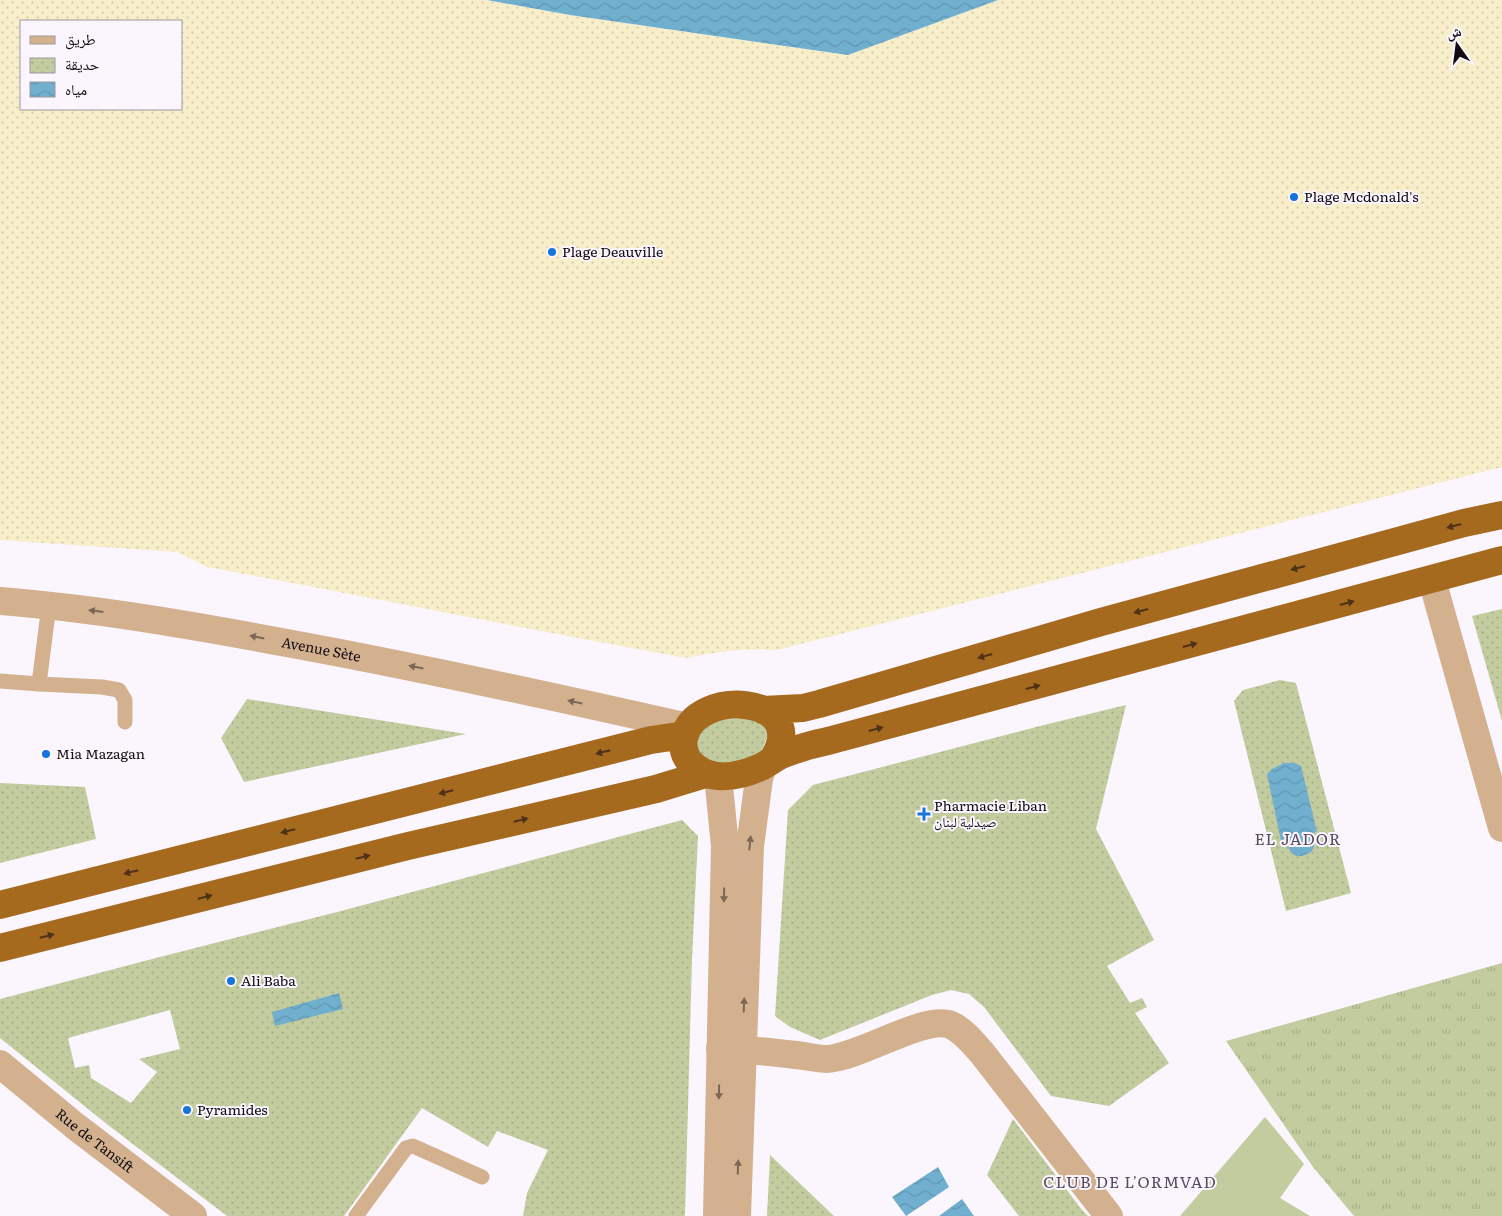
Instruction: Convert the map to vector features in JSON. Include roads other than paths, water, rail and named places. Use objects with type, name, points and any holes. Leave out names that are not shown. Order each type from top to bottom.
[{"type":"highway","points":[[763,710],[803,708],[819,704],[1101,622],[1464,523],[1502,515]]},
{"type":"highway","points":[[0,948],[408,846],[711,775],[734,775],[808,745],[838,739],[1502,560]]},
{"type":"highway","points":[[711,775],[699,771],[686,759],[683,750],[686,731],[701,714],[716,708],[744,704],[755,706],[773,718],[781,730],[781,743],[768,762]]},
{"type":"highway","points":[[0,906],[686,731]]},
{"type":"street","points":[[1432,580],[1502,828]]},
{"type":"street","name":"Avenue Sète","points":[[0,601],[49,605],[156,619],[419,668],[640,716],[686,731]]},
{"type":"street","points":[[717,1216],[750,846],[759,779],[768,762]]},
{"type":"street","points":[[711,775],[725,846],[737,1216]]},
{"type":"street","points":[[731,1049],[828,1059],[854,1052],[925,1026],[950,1025],[964,1033],[982,1053],[1109,1216]]},
{"type":"street","name":"Rue de Tansift","points":[[0,1064],[75,1126],[193,1216]]},
{"type":"lane","points":[[39,684],[49,605]]},
{"type":"lane","points":[[0,681],[102,686],[119,690],[125,700],[125,722]]},
{"type":"lane","points":[[356,1216],[406,1148],[413,1146],[482,1177]]},
{"type":"water","points":[[487,0],[998,0],[848,55],[570,15]]},
{"type":"water","points":[[1284,763],[1295,763],[1301,766],[1317,832],[1312,833],[1314,847],[1306,855],[1294,855],[1285,840],[1281,841],[1267,774]]},
{"type":"water","points":[[339,993],[343,1009],[275,1026],[272,1012]]},
{"type":"water","points":[[938,1167],[949,1187],[906,1216],[892,1197]]},
{"type":"water","points":[[962,1199],[974,1216],[939,1216]]},
{"type":"place","name":"Plage Mcdonald's","points":[[1294,197]]},
{"type":"place","name":"Plage Deauville","points":[[552,252]]},
{"type":"place","name":"Mia Mazagan","points":[[46,754]]},
{"type":"place","name":"Pharmacie Liban صيدلية لبنان","points":[[924,814]]},
{"type":"place","name":"Ali Baba","points":[[231,981]]},
{"type":"place","name":"Pyramides","points":[[187,1110]]},
{"type":"district","name":"EL JADOR","points":[[1298,839]]},
{"type":"district","name":"CLUB DE L'ORMVAD","points":[[1130,1182]]}]
